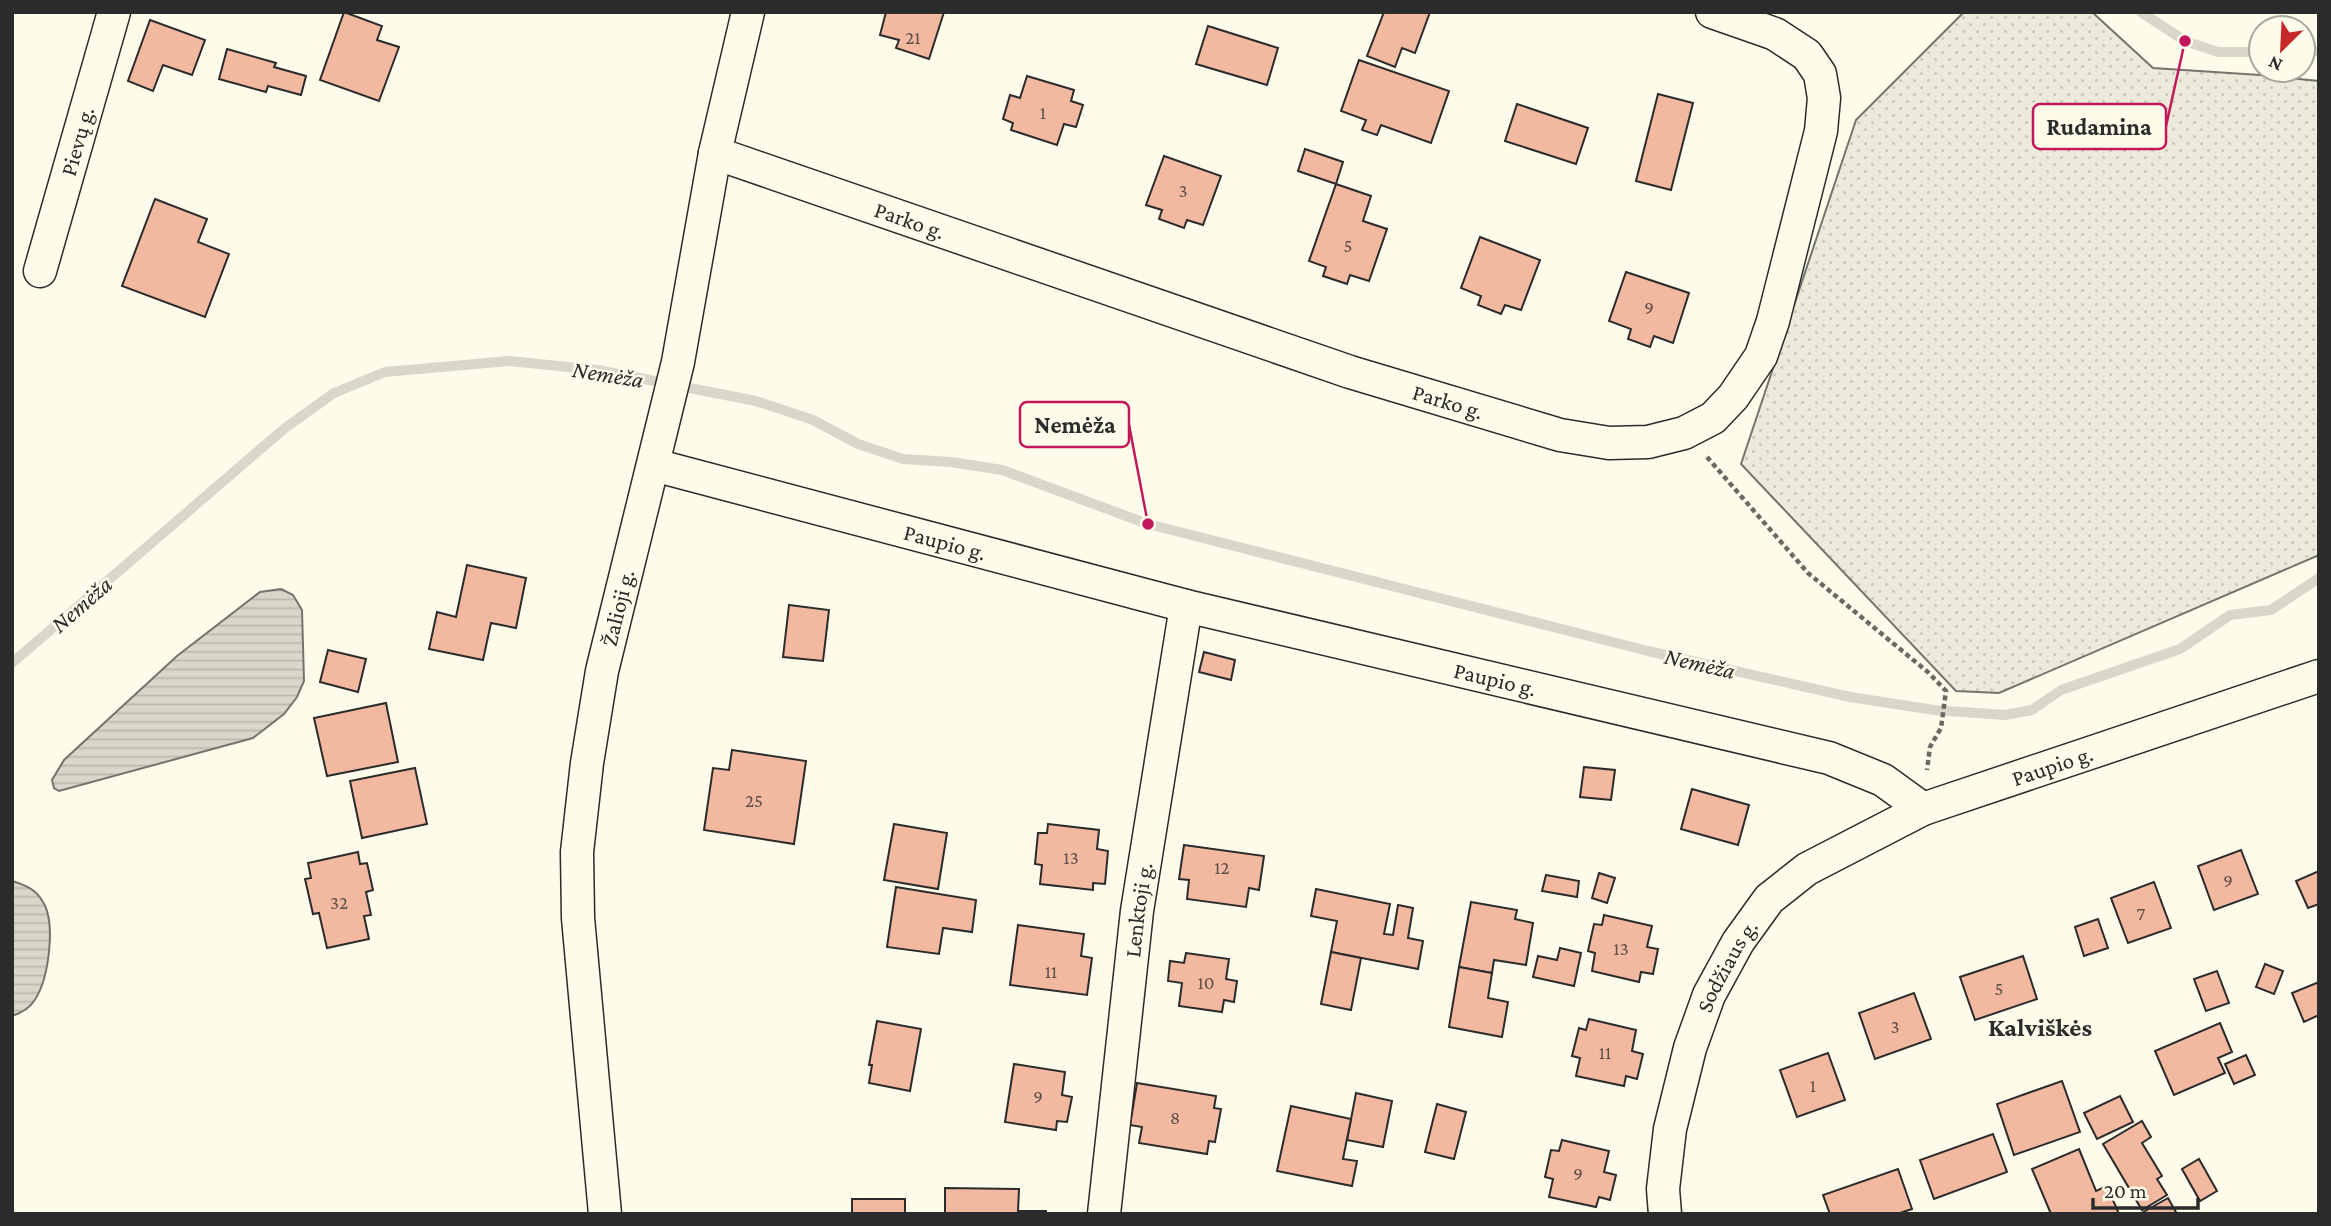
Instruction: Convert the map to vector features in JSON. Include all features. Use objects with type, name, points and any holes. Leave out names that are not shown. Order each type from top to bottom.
[{"type":"street","name":"Pievų g.","points":[[40,271],[114,12]]},
{"type":"street","name":"Žalioji g.","points":[[605,1214],[578,918],[577,852],[587,763],[602,671],[666,419],[715,153],[748,12]]},
{"type":"street","name":"Parko g.","points":[[715,153],[1350,372],[1560,435],[1609,443],[1648,442],[1684,433],[1713,418],[1727,404],[1761,356],[1773,321],[1818,143],[1825,97],[1820,74],[1807,55],[1775,34],[1712,12]]},
{"type":"street","name":"Paupio g.","points":[[654,465],[1186,606],[1829,758],[1883,780],[1923,809],[2319,676]]},
{"type":"street","name":"Lenktoji g.","points":[[1104,1214],[1137,911],[1186,606]]},
{"type":"street","name":"Sodžiaus g.","points":[[1665,1214],[1663,1189],[1670,1129],[1690,1048],[1709,995],[1738,942],[1769,899],[1807,869],[1923,809]]},
{"type":"path","points":[[1684,433],[1719,469],[1808,573],[1929,673],[1946,691],[1941,728],[1930,747],[1923,809]]},
{"type":"shaded area","points":[[1964,12],[2092,12],[2153,68],[2247,74],[2247,84],[2317,84],[2319,81],[2319,555],[1999,693],[1956,691],[1741,464],[1856,120]]},
{"type":"shaded area","points":[[281,589],[293,595],[302,610],[304,681],[297,697],[284,714],[253,738],[59,791],[54,788],[52,780],[64,760],[177,656],[260,592]]},
{"type":"shaded area","points":[[12,881],[30,888],[43,902],[47,911],[50,937],[47,966],[39,992],[30,1006],[12,1016]]},
{"type":"building","points":[[344,12],[382,26],[377,40],[399,47],[379,101],[320,80]]},
{"type":"building","points":[[886,12],[944,12],[929,59],[896,48],[899,40],[880,35]]},
{"type":"building","points":[[1384,12],[1430,12],[1415,53],[1402,48],[1395,67],[1367,56]]},
{"type":"building","points":[[150,20],[205,40],[192,75],[163,65],[153,91],[128,81]]},
{"type":"building","points":[[1208,26],[1278,48],[1267,85],[1196,64]]},
{"type":"building","points":[[227,49],[276,63],[274,67],[306,76],[301,95],[268,86],[266,92],[219,79]]},
{"type":"building","points":[[1359,60],[1449,91],[1431,143],[1381,125],[1377,135],[1362,130],[1366,120],[1341,111]]},
{"type":"building","points":[[1027,76],[1074,90],[1071,101],[1083,105],[1076,127],[1064,124],[1057,145],[1011,130],[1013,123],[1003,119],[1010,95],[1020,98]]},
{"type":"building","points":[[1658,94],[1693,103],[1671,190],[1636,181]]},
{"type":"building","points":[[1517,104],[1588,128],[1576,164],[1505,141]]},
{"type":"building","points":[[1305,149],[1343,162],[1336,184],[1298,171]]},
{"type":"building","points":[[1164,156],[1221,176],[1203,225],[1187,220],[1184,228],[1159,219],[1162,210],[1146,205]]},
{"type":"building","points":[[1336,184],[1371,196],[1363,221],[1387,229],[1369,281],[1350,275],[1347,284],[1323,276],[1326,267],[1309,261]]},
{"type":"building","points":[[155,199],[207,219],[198,242],[229,254],[205,317],[122,286]]},
{"type":"building","points":[[1480,237],[1540,260],[1521,310],[1505,305],[1501,314],[1478,305],[1481,296],[1461,288]]},
{"type":"building","points":[[1626,272],[1689,293],[1673,343],[1654,336],[1650,347],[1628,339],[1631,329],[1609,321]]},
{"type":"building","points":[[467,565],[526,578],[516,628],[491,623],[483,660],[429,649],[437,612],[456,617]]},
{"type":"building","points":[[789,605],[829,610],[823,661],[783,657]]},
{"type":"building","points":[[328,650],[366,659],[358,692],[320,682]]},
{"type":"building","points":[[1204,652],[1235,660],[1231,680],[1199,672]]},
{"type":"building","points":[[386,703],[398,762],[327,776],[314,718]]},
{"type":"building","points":[[732,750],[806,761],[794,844],[704,830],[713,768],[729,770]]},
{"type":"building","points":[[1584,767],[1615,770],[1611,800],[1580,797]]},
{"type":"building","points":[[415,768],[427,824],[362,838],[350,781]]},
{"type":"building","points":[[1692,789],[1749,805],[1738,845],[1681,829]]},
{"type":"building","points":[[894,824],[947,833],[938,889],[884,880]]},
{"type":"building","points":[[1048,824],[1099,830],[1097,849],[1108,851],[1105,884],[1093,883],[1093,890],[1040,884],[1042,865],[1035,864],[1038,833],[1047,833]]},
{"type":"building","points":[[1184,845],[1264,856],[1259,890],[1249,888],[1246,907],[1187,899],[1189,880],[1179,879]]},
{"type":"building","points":[[2241,850],[2258,894],[2214,910],[2198,866]]},
{"type":"building","points":[[358,852],[360,864],[367,863],[373,890],[366,892],[371,915],[364,916],[369,939],[327,948],[319,913],[313,914],[305,879],[311,878],[308,863]]},
{"type":"building","points":[[2319,871],[2319,904],[2308,908],[2296,881]]},
{"type":"building","points":[[1599,873],[1615,878],[1607,903],[1592,898]]},
{"type":"building","points":[[1546,875],[1579,881],[1577,897],[1542,891]]},
{"type":"building","points":[[2154,882],[2171,928],[2128,943],[2111,898]]},
{"type":"building","points":[[896,887],[976,900],[972,932],[943,928],[939,954],[887,947]]},
{"type":"building","points":[[1316,889],[1390,904],[1384,934],[1393,935],[1398,905],[1413,908],[1408,938],[1423,941],[1418,969],[1331,952],[1337,921],[1311,916]]},
{"type":"building","points":[[1471,902],[1517,910],[1515,919],[1533,923],[1526,965],[1494,960],[1492,973],[1459,967]]},
{"type":"building","points":[[1604,915],[1652,926],[1647,947],[1658,949],[1653,974],[1641,972],[1639,982],[1592,971],[1595,953],[1588,951],[1594,924],[1602,925]]},
{"type":"building","points":[[2098,919],[2108,948],[2084,956],[2075,927]]},
{"type":"building","points":[[1018,925],[1084,934],[1081,956],[1092,958],[1087,995],[1010,985]]},
{"type":"building","points":[[1560,948],[1581,953],[1574,986],[1533,977],[1538,956],[1557,960]]},
{"type":"building","points":[[1331,952],[1361,958],[1351,1010],[1321,1004]]},
{"type":"building","points":[[1186,953],[1229,959],[1226,979],[1237,981],[1234,1002],[1224,1000],[1222,1012],[1179,1006],[1182,983],[1168,981],[1170,961],[1184,963]]},
{"type":"building","points":[[2023,956],[2037,999],[1975,1020],[1960,977]]},
{"type":"building","points":[[2265,964],[2283,971],[2274,994],[2256,987]]},
{"type":"building","points":[[1459,967],[1492,973],[1488,998],[1508,1002],[1502,1037],[1449,1027]]},
{"type":"building","points":[[2217,971],[2229,1003],[2206,1011],[2194,979]]},
{"type":"building","points":[[2319,982],[2319,1015],[2304,1022],[2292,993]]},
{"type":"building","points":[[1914,993],[1931,1039],[1875,1059],[1859,1013]]},
{"type":"building","points":[[1589,1019],[1636,1030],[1632,1051],[1643,1054],[1637,1079],[1626,1076],[1624,1086],[1576,1076],[1580,1058],[1572,1056],[1579,1028],[1586,1030]]},
{"type":"building","points":[[877,1021],[921,1029],[910,1091],[869,1083],[872,1065],[869,1065]]},
{"type":"building","points":[[2220,1023],[2232,1052],[2218,1058],[2225,1073],[2174,1095],[2155,1051]]},
{"type":"building","points":[[1828,1053],[1845,1100],[1797,1117],[1780,1070]]},
{"type":"building","points":[[2246,1055],[2255,1075],[2234,1084],[2225,1064]]},
{"type":"building","points":[[1014,1064],[1065,1072],[1062,1095],[1072,1097],[1067,1122],[1057,1121],[1056,1130],[1005,1122]]},
{"type":"building","points":[[2062,1081],[2080,1132],[2014,1155],[1997,1104]]},
{"type":"building","points":[[1137,1083],[1216,1096],[1214,1108],[1221,1109],[1215,1142],[1209,1141],[1207,1154],[1139,1143],[1142,1127],[1130,1125]]},
{"type":"building","points":[[1356,1093],[1392,1101],[1383,1147],[1347,1140]]},
{"type":"building","points":[[2120,1096],[2133,1122],[2097,1139],[2084,1113]]},
{"type":"building","points":[[1437,1104],[1466,1112],[1454,1159],[1425,1152]]},
{"type":"building","points":[[1291,1106],[1351,1119],[1343,1159],[1357,1161],[1352,1186],[1277,1171]]},
{"type":"building","points":[[2142,1121],[2151,1137],[2142,1143],[2162,1176],[2157,1179],[2167,1195],[2142,1210],[2103,1144]]},
{"type":"building","points":[[1993,1134],[2007,1172],[1934,1199],[1920,1160]]},
{"type":"building","points":[[1562,1140],[1609,1151],[1604,1172],[1616,1175],[1610,1200],[1599,1197],[1596,1207],[1549,1197],[1553,1179],[1545,1177],[1551,1150],[1559,1151]]},
{"type":"building","points":[[2079,1149],[2096,1191],[2107,1186],[2119,1214],[2051,1214],[2032,1169]]},
{"type":"building","points":[[2199,1159],[2217,1191],[2200,1201],[2182,1169]]},
{"type":"building","points":[[1898,1169],[1912,1209],[1897,1214],[1830,1214],[1823,1195]]},
{"type":"building","points":[[945,1188],[1019,1189],[1018,1211],[1046,1211],[1046,1214],[945,1214]]},
{"type":"building","points":[[2168,1198],[2177,1214],[2140,1214]]},
{"type":"building","points":[[852,1199],[905,1199],[905,1214],[852,1214]]},
{"type":"waterway","points":[[2141,12],[2185,41],[2218,52],[2247,52]]},
{"type":"waterway","name":"Nemėža","points":[[12,663],[285,428],[334,393],[385,372],[509,361],[598,370],[756,401],[813,420],[858,444],[903,459],[951,462],[1002,470],[1148,524],[1648,651],[1850,697],[1934,710],[2005,715],[2032,710],[2061,690],[2180,649],[2230,615],[2271,610],[2319,578]]},
{"type":"place","name":"Rudamina","points":[[2185,41]]},
{"type":"place","name":"Nemėža","points":[[1148,524]]},
{"type":"district","name":"Kalviškės","points":[[2040,1027]]}]
